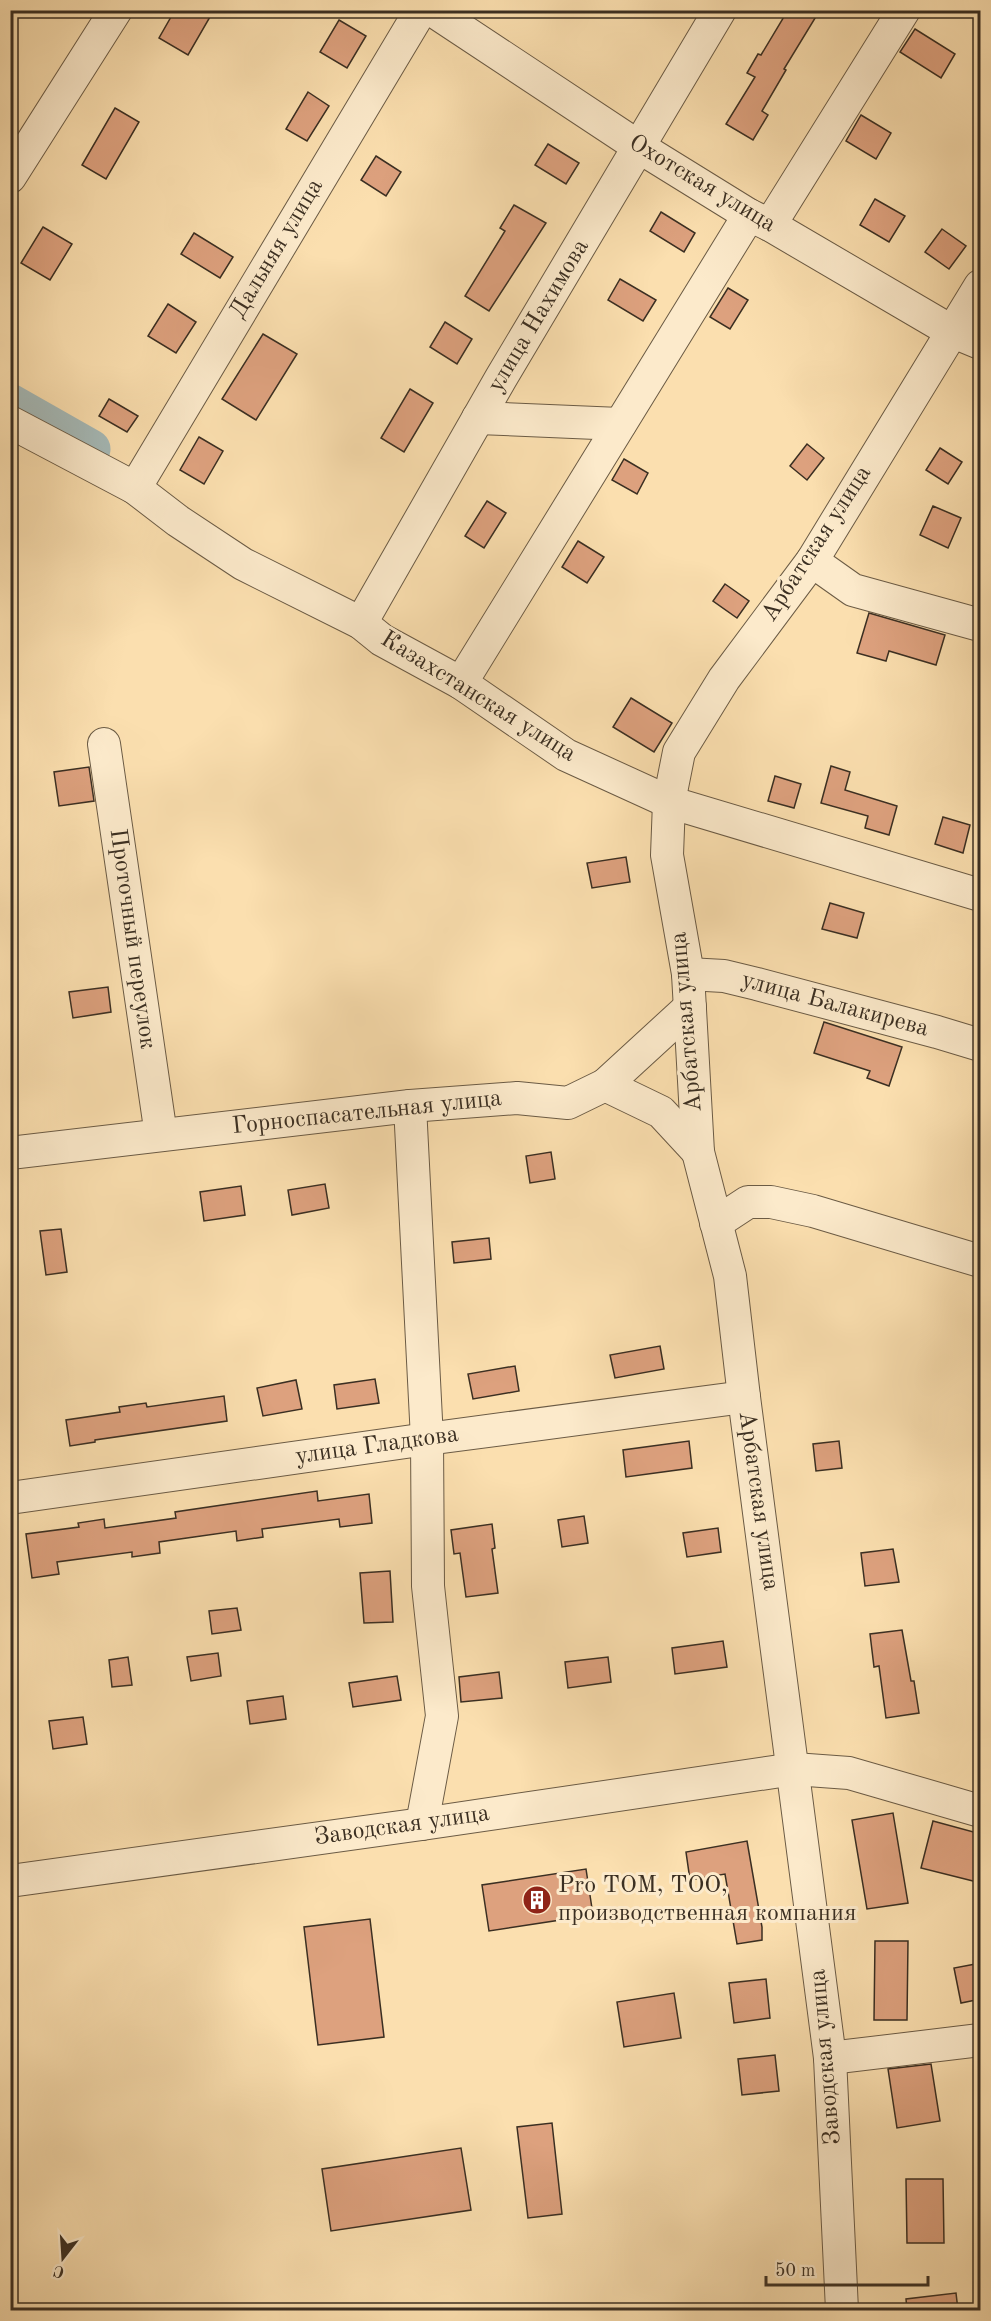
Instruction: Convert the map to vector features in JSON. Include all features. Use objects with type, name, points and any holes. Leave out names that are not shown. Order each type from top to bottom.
[{"type":"street","points":[[10,177],[116,10]]},
{"type":"street","name":"Дальняя улица","points":[[135,488],[421,10]]},
{"type":"street","name":"Охотская улица","points":[[432,10],[639,147],[759,220],[951,331],[981,343]]},
{"type":"street","name":"улица Нахимова","points":[[361,623],[478,418],[720,10]]},
{"type":"street","points":[[461,683],[620,424],[904,10]]},
{"type":"street","name":"Арбатская улица","points":[[794,1769],[730,1276],[698,1152],[688,974],[667,855],[669,802],[679,752],[724,680],[812,561],[951,331],[981,286]]},
{"type":"street","points":[[478,418],[620,424]]},
{"type":"street","name":"Казахстанская улица","points":[[10,422],[135,488],[178,521],[243,564],[361,623],[382,640],[461,683],[566,755],[669,802],[981,895]]},
{"type":"street","points":[[812,561],[853,590],[981,625]]},
{"type":"street","name":"Проточный переулок","points":[[104,744],[161,1134]]},
{"type":"street","name":"улица Балакирева","points":[[688,974],[724,976],[758,984],[981,1046]]},
{"type":"street","name":"Горноспасательная улица","points":[[10,1153],[410,1106],[517,1098],[568,1103],[605,1085],[690,1007]]},
{"type":"street","points":[[605,1085],[661,1112],[698,1152]]},
{"type":"street","points":[[410,1106],[427,1439],[428,1586],[442,1716],[422,1824]]},
{"type":"street","points":[[716,1223],[748,1203],[771,1202],[813,1211],[981,1261]]},
{"type":"street","name":"улица Гладкова","points":[[10,1498],[744,1397]]},
{"type":"street","name":"Заводская улица","points":[[794,1769],[830,2058],[842,2310]]},
{"type":"street","name":"Заводская улица","points":[[10,1881],[422,1824],[794,1769],[849,1773],[981,1811]]},
{"type":"street","points":[[830,2058],[981,2040]]},
{"type":"building","points":[[175,10],[214,10],[188,55],[159,38]]},
{"type":"building","points":[[788,10],[820,10],[784,69],[786,70],[762,111],[768,115],[753,140],[726,124],[755,77],[747,73],[758,54],[761,55]]},
{"type":"building","points":[[339,20],[366,36],[347,68],[320,52]]},
{"type":"building","points":[[915,29],[955,54],[941,78],[900,52]]},
{"type":"building","points":[[308,92],[329,106],[307,141],[286,129]]},
{"type":"building","points":[[115,108],[139,122],[106,179],[82,165]]},
{"type":"building","points":[[861,115],[891,133],[876,159],[846,141]]},
{"type":"building","points":[[548,144],[579,163],[566,184],[535,165]]},
{"type":"building","points":[[376,156],[401,172],[386,196],[361,180]]},
{"type":"building","points":[[875,199],[905,216],[889,242],[860,225]]},
{"type":"building","points":[[514,205],[546,223],[489,311],[465,296],[505,231],[500,228]]},
{"type":"building","points":[[661,212],[695,233],[684,252],[650,231]]},
{"type":"building","points":[[43,227],[72,244],[50,280],[21,263]]},
{"type":"building","points":[[942,229],[966,246],[949,269],[925,252]]},
{"type":"building","points":[[194,233],[233,257],[220,278],[181,254]]},
{"type":"building","points":[[620,279],[656,300],[643,321],[608,300]]},
{"type":"building","points":[[728,288],[748,300],[730,329],[710,317]]},
{"type":"building","points":[[168,304],[196,322],[176,353],[148,336]]},
{"type":"building","points":[[445,322],[472,339],[457,364],[430,347]]},
{"type":"building","points":[[263,334],[297,354],[256,420],[222,399]]},
{"type":"building","points":[[410,389],[433,403],[404,452],[381,438]]},
{"type":"building","points":[[109,399],[138,416],[127,432],[99,416]]},
{"type":"building","points":[[199,437],[223,451],[204,484],[180,470]]},
{"type":"building","points":[[807,444],[824,458],[807,480],[790,466]]},
{"type":"building","points":[[940,448],[962,462],[948,484],[926,470]]},
{"type":"building","points":[[624,459],[648,473],[637,494],[612,480]]},
{"type":"building","points":[[487,501],[506,513],[484,548],[465,536]]},
{"type":"building","points":[[933,506],[961,518],[948,548],[920,535]]},
{"type":"building","points":[[578,541],[604,557],[587,583],[562,567]]},
{"type":"building","points":[[725,584],[749,601],[737,618],[713,601]]},
{"type":"building","points":[[869,613],[945,635],[936,665],[889,651],[886,661],[857,653]]},
{"type":"building","points":[[631,698],[672,723],[654,752],[613,727]]},
{"type":"building","points":[[831,766],[850,772],[845,790],[897,806],[889,835],[865,828],[868,816],[821,803]]},
{"type":"building","points":[[89,767],[94,801],[59,806],[54,772]]},
{"type":"building","points":[[775,776],[801,784],[794,808],[768,801]]},
{"type":"building","points":[[943,817],[970,825],[963,853],[935,844]]},
{"type":"building","points":[[626,857],[630,882],[592,888],[587,863]]},
{"type":"building","points":[[830,903],[864,913],[857,938],[822,929]]},
{"type":"building","points":[[108,987],[111,1012],[73,1018],[69,992]]},
{"type":"building","points":[[824,1022],[902,1047],[889,1086],[867,1078],[870,1071],[814,1053]]},
{"type":"building","points":[[551,1152],[555,1179],[530,1183],[526,1156]]},
{"type":"building","points":[[325,1184],[329,1208],[292,1215],[288,1190]]},
{"type":"building","points":[[241,1186],[245,1215],[204,1221],[200,1192]]},
{"type":"building","points":[[61,1229],[67,1272],[46,1275],[40,1231]]},
{"type":"building","points":[[489,1238],[491,1259],[454,1263],[452,1242]]},
{"type":"building","points":[[660,1346],[664,1369],[615,1378],[610,1355]]},
{"type":"building","points":[[515,1366],[519,1391],[473,1399],[468,1374]]},
{"type":"building","points":[[375,1379],[379,1403],[337,1409],[334,1385]]},
{"type":"building","points":[[296,1380],[302,1409],[263,1416],[257,1388]]},
{"type":"building","points":[[224,1396],[227,1421],[95,1440],[95,1442],[70,1446],[66,1420],[120,1412],[119,1407],[146,1403],[147,1407]]},
{"type":"building","points":[[689,1441],[692,1468],[626,1477],[623,1450]]},
{"type":"building","points":[[839,1441],[842,1468],[816,1471],[813,1444]]},
{"type":"building","points":[[317,1491],[318,1501],[369,1494],[372,1523],[340,1527],[339,1519],[262,1529],[263,1537],[237,1541],[236,1531],[159,1542],[160,1553],[132,1557],[132,1552],[57,1562],[59,1574],[32,1578],[26,1534],[79,1527],[78,1523],[104,1519],[105,1528],[176,1518],[175,1512]]},
{"type":"building","points":[[584,1516],[588,1543],[562,1547],[558,1520]]},
{"type":"building","points":[[492,1524],[495,1548],[492,1549],[498,1593],[466,1597],[460,1553],[454,1554],[451,1530]]},
{"type":"building","points":[[718,1528],[721,1552],[687,1557],[683,1533]]},
{"type":"building","points":[[893,1549],[899,1582],[865,1586],[861,1553]]},
{"type":"building","points":[[390,1571],[393,1622],[364,1623],[360,1573]]},
{"type":"building","points":[[237,1608],[241,1630],[212,1634],[209,1611]]},
{"type":"building","points":[[902,1630],[919,1713],[886,1718],[879,1666],[874,1667],[870,1634]]},
{"type":"building","points":[[723,1641],[727,1667],[675,1674],[672,1648]]},
{"type":"building","points":[[218,1653],[221,1676],[191,1681],[187,1657]]},
{"type":"building","points":[[128,1657],[132,1685],[112,1687],[109,1660]]},
{"type":"building","points":[[608,1657],[611,1682],[568,1688],[565,1662]]},
{"type":"building","points":[[499,1672],[502,1698],[461,1702],[459,1677]]},
{"type":"building","points":[[397,1676],[401,1700],[353,1707],[349,1683]]},
{"type":"building","points":[[283,1696],[286,1719],[250,1724],[247,1701]]},
{"type":"building","points":[[83,1717],[87,1744],[53,1749],[49,1721]]},
{"type":"building","points":[[893,1813],[908,1903],[867,1909],[852,1820]]},
{"type":"building","points":[[933,1821],[981,1834],[981,1883],[921,1868]]},
{"type":"building","points":[[747,1841],[762,1927],[762,1940],[737,1944],[725,1874],[690,1880],[686,1852]]},
{"type":"building","name":"Pro TOM, ТОО, производственная компания","points":[[586,1869],[593,1915],[489,1931],[482,1885]]},
{"type":"building","points":[[370,1919],[384,2037],[318,2045],[304,1927]]},
{"type":"building","points":[[875,1941],[908,1941],[907,2020],[874,2020]]},
{"type":"building","points":[[981,1963],[981,1999],[961,2003],[954,1968]]},
{"type":"building","points":[[766,1979],[770,2018],[734,2023],[729,1983]]},
{"type":"building","points":[[674,1993],[681,2038],[624,2047],[617,2002]]},
{"type":"building","points":[[775,2055],[779,2091],[742,2095],[738,2059]]},
{"type":"building","points":[[931,2064],[940,2121],[897,2128],[888,2069]]},
{"type":"building","points":[[552,2123],[562,2214],[528,2218],[517,2127]]},
{"type":"building","points":[[461,2148],[471,2210],[331,2231],[322,2169]]},
{"type":"building","points":[[906,2179],[943,2179],[944,2243],[907,2243]]},
{"type":"building","points":[[956,2293],[958,2310],[907,2310],[906,2299]]},
{"type":"waterway","points":[[10,403],[91,449]]},
{"type":"place","name":"Pro TOM, ТОО, производственная компания","points":[[537,1900]]}]
